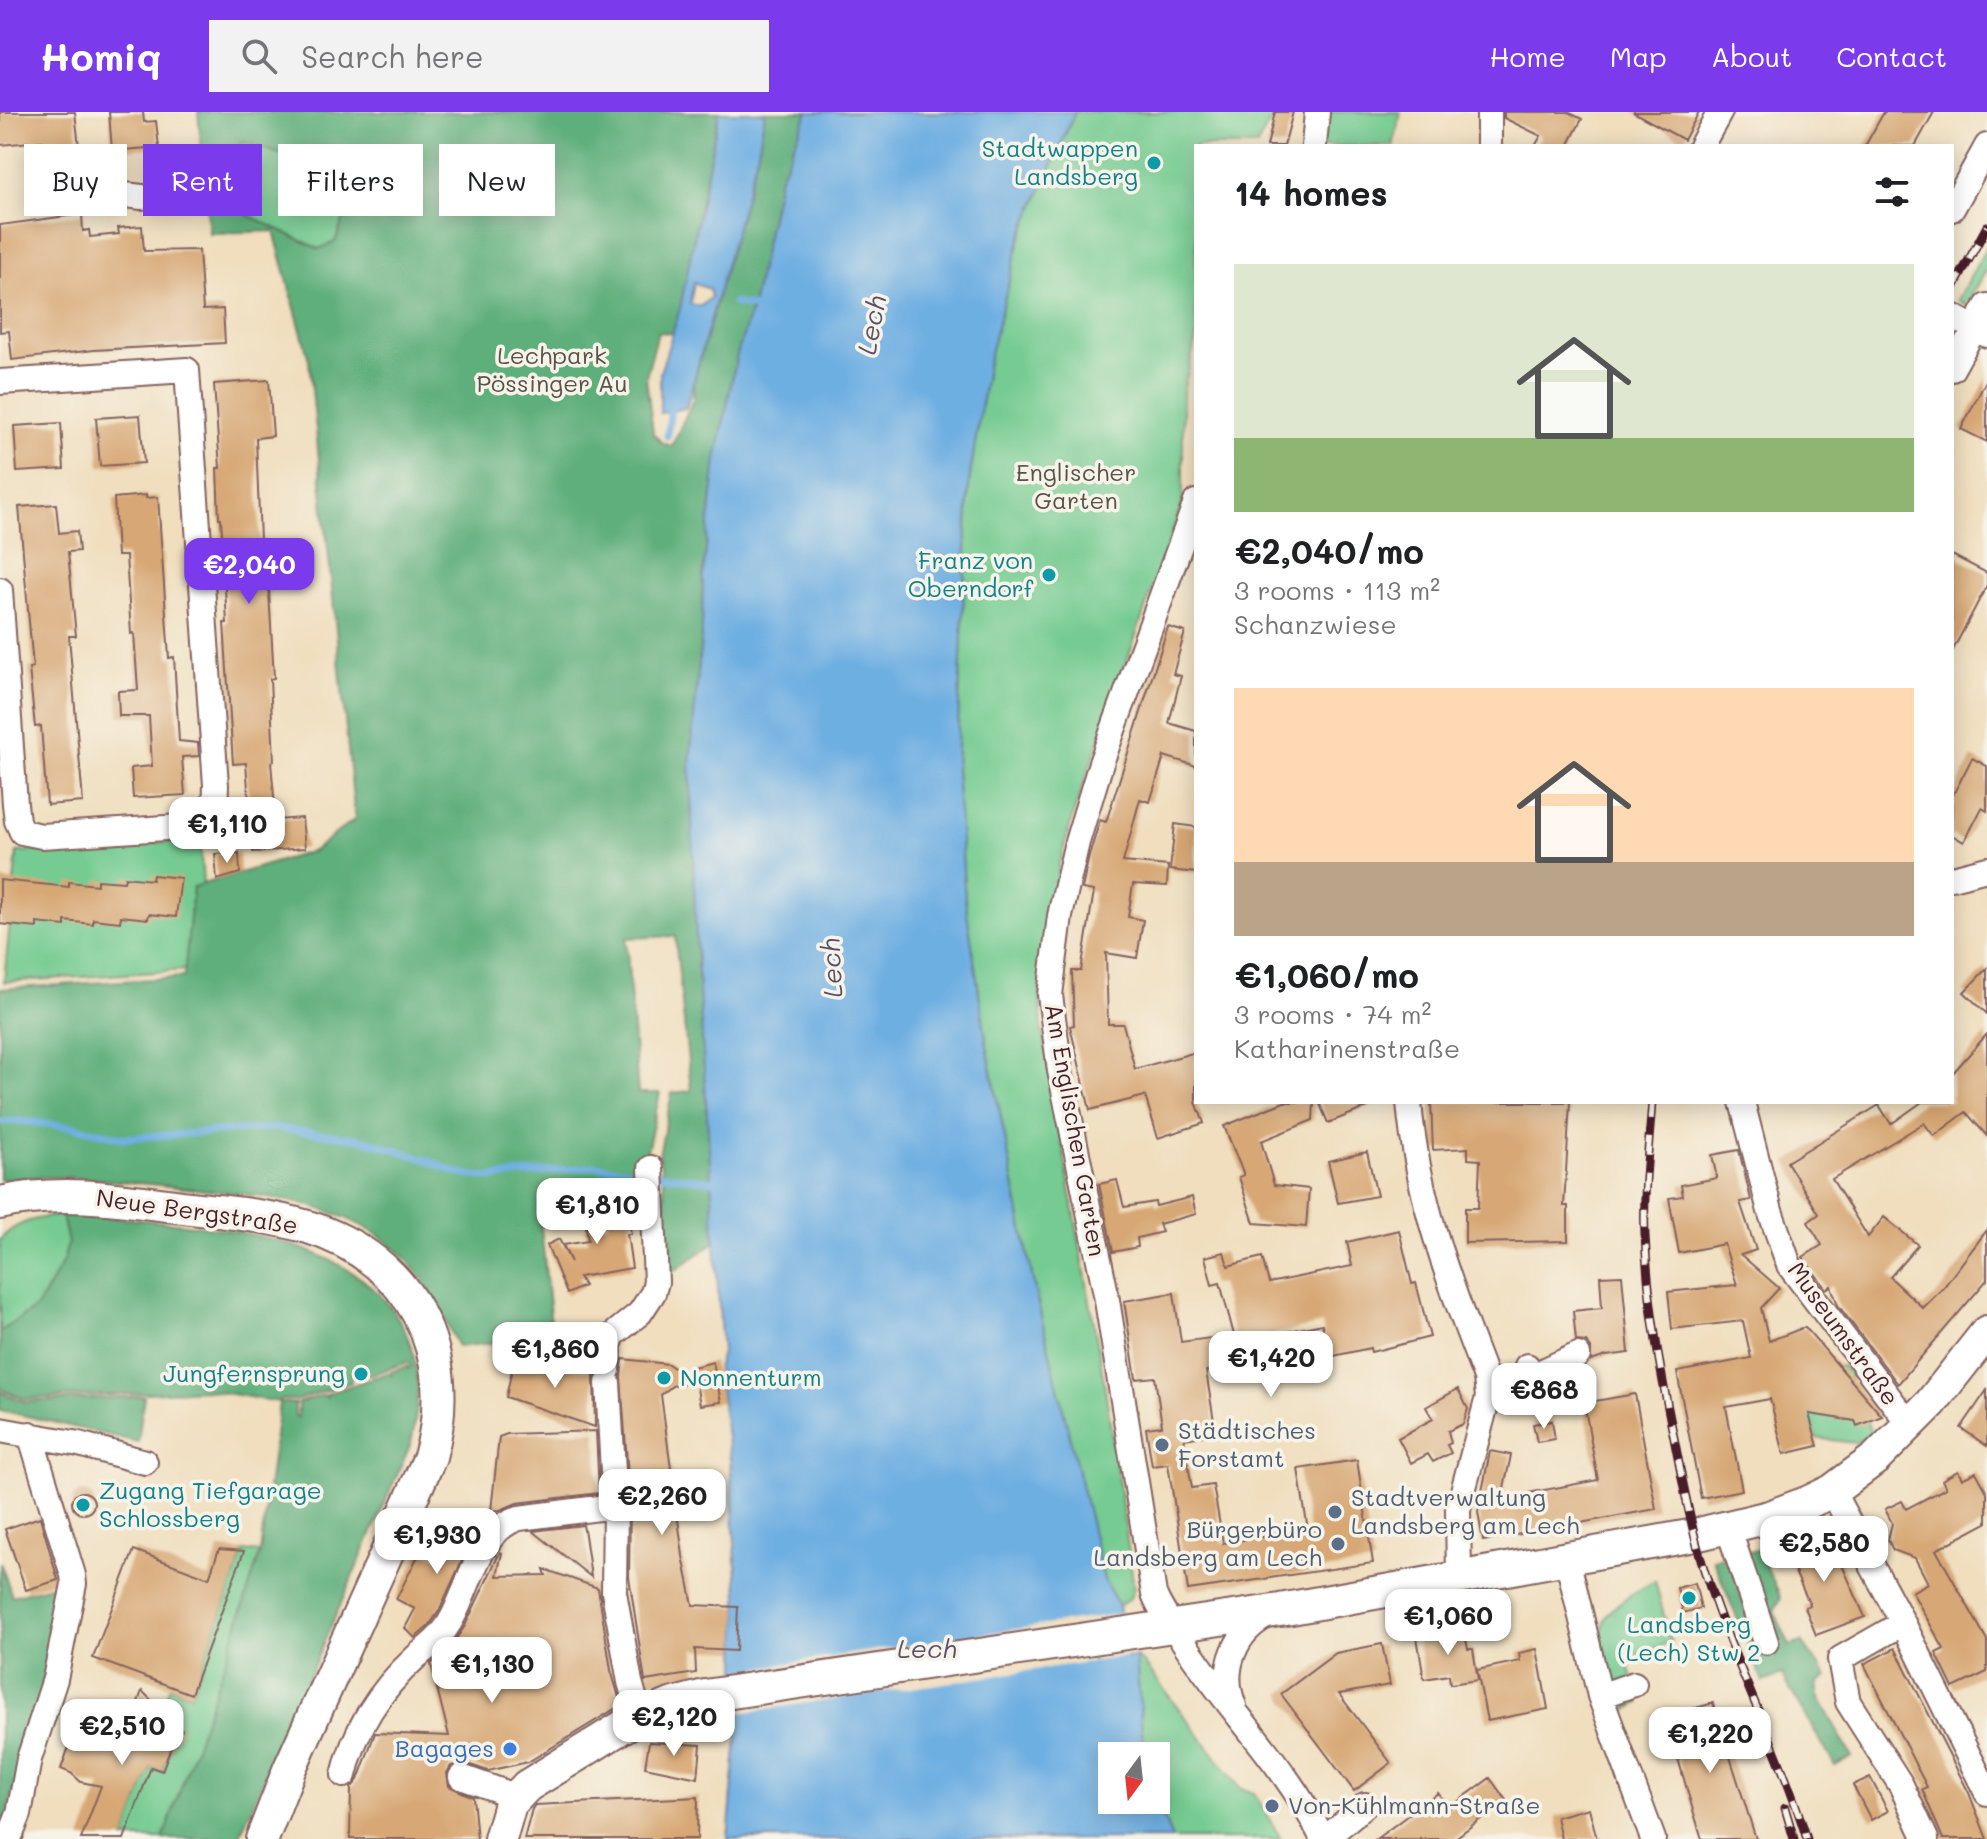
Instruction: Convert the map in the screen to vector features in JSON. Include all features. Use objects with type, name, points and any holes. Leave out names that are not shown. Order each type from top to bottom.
[{"type":"main road","name":"Neue Bergstraße","points":[[0,1203],[59,1196],[113,1198],[289,1222],[333,1237],[367,1256],[401,1287],[422,1319],[438,1364],[440,1386],[437,1432],[430,1457],[289,1770],[262,1839]]},
{"type":"main road","points":[[500,1839],[515,1796],[578,1753],[640,1717],[671,1705],[739,1689],[1280,1610],[1728,1527],[1809,1502],[1832,1491],[1876,1458],[1910,1425],[1987,1332]]},
{"type":"street","points":[[1314,144],[1317,112]]},
{"type":"street","points":[[1489,112],[1489,144]]},
{"type":"street","points":[[1702,144],[1720,112]]},
{"type":"street","points":[[1954,205],[1987,146]]},
{"type":"street","points":[[127,195],[142,197]]},
{"type":"street","points":[[1954,366],[1981,331],[1987,306]]},
{"type":"street","points":[[1954,317],[1981,331]]},
{"type":"street","points":[[0,382],[187,370],[216,785],[215,810],[211,821],[181,827],[42,836],[22,832],[15,804],[0,590]]},
{"type":"street","name":"Am Englischen Garten","points":[[1174,1627],[1154,1594],[1106,1294],[1060,1071],[1050,995],[1060,916],[1077,842],[1101,763],[1194,507]]},
{"type":"street","points":[[1954,877],[1987,869]]},
{"type":"street","points":[[1409,1104],[1411,1133],[1437,1247],[1486,1378],[1486,1411],[1458,1510],[1459,1578]]},
{"type":"street","name":"Museumstraße","points":[[1743,1104],[1770,1211],[1789,1265],[1910,1425]]},
{"type":"street","points":[[640,1717],[630,1682],[614,1592],[615,1506],[609,1366],[616,1331],[647,1303],[656,1282],[650,1174]]},
{"type":"street","points":[[1527,1366],[1530,1377],[1578,1355]]},
{"type":"street","points":[[0,1430],[79,1444],[145,1462]]},
{"type":"street","points":[[9,1839],[19,1814],[29,1759],[55,1679],[74,1584],[30,1434]]},
{"type":"street","points":[[1832,1491],[1903,1623],[1987,1793]]},
{"type":"street","points":[[344,1775],[360,1725],[385,1688],[443,1633],[493,1535],[514,1520],[615,1506]]},
{"type":"street","points":[[1728,1527],[1766,1642]]},
{"type":"street","points":[[1567,1558],[1600,1696],[1653,1839]]},
{"type":"street","points":[[1247,1728],[1232,1704],[1229,1692],[1228,1674],[1233,1655],[1246,1629],[1257,1620],[1280,1610]]},
{"type":"street","points":[[1903,1623],[1840,1659],[1848,1702],[1901,1785],[1926,1839]]},
{"type":"street","points":[[1174,1627],[1199,1666],[1305,1803],[1324,1839],[1365,1805]]},
{"type":"street","points":[[1600,1696],[1634,1684]]},
{"type":"street","points":[[461,1777],[515,1796]]},
{"type":"green space","name":"Lechpark Pössinger Au","points":[[198,112],[719,112],[680,309],[673,333],[658,332],[646,377],[653,433],[662,443],[672,446],[693,400],[694,381],[758,151],[765,112],[808,112],[779,179],[752,307],[737,355],[716,461],[703,576],[702,630],[690,762],[696,941],[715,1242],[670,1274],[664,1273],[664,1184],[659,1155],[672,1093],[691,1091],[675,936],[626,938],[638,1093],[660,1093],[638,1191],[539,1207],[552,1336],[458,1347],[428,1287],[408,1261],[382,1238],[334,1213],[257,1196],[110,1180],[45,1177],[0,1180],[0,989],[184,977],[193,887],[313,851],[355,819],[309,360],[274,231],[209,233],[207,216],[250,216],[319,249],[335,242],[345,216],[423,216],[423,144],[278,144],[278,153],[262,148],[262,144],[241,141],[241,144],[201,144]]},
{"type":"green space","name":"Englischer Garten","points":[[1075,112],[1275,112],[1258,144],[1194,144],[1194,347],[1183,391],[1183,501],[1074,812],[1059,865],[1040,988],[1042,1029],[1104,1381],[1134,1588],[1130,1598],[1119,1606],[1104,1580],[1035,1291],[987,1046],[965,899],[956,769],[969,482],[988,360],[1020,239]]},
{"type":"green space","points":[[1323,112],[1401,112],[1393,144],[1320,144]]},
{"type":"green space","points":[[262,148],[278,153],[278,216],[345,216],[335,242],[319,249],[250,216],[262,216]]},
{"type":"green space","points":[[1987,246],[1987,269],[1966,305],[1958,300]]},
{"type":"green space","points":[[200,840],[203,884],[193,888],[185,970],[4,982],[17,852]]},
{"type":"green space","points":[[62,1215],[68,1243],[63,1262],[37,1307],[0,1332],[0,1240],[20,1225]]},
{"type":"green space","points":[[62,1215],[185,1224],[249,1234],[310,1251],[361,1278],[398,1318],[416,1372],[411,1443],[238,1839],[163,1839],[260,1553],[279,1403],[295,1403],[295,1416],[298,1417],[298,1403],[323,1395],[327,1397],[327,1394],[411,1367],[408,1362],[370,1375],[360,1368],[352,1373],[351,1382],[297,1400],[279,1402],[207,1390],[25,1399],[0,1389],[0,1332],[37,1307],[63,1262],[68,1243]]},
{"type":"green space","points":[[1838,1366],[1843,1366],[1845,1370],[1854,1366],[1862,1373],[1829,1387],[1824,1415],[1844,1419],[1853,1416],[1867,1422],[1871,1433],[1855,1443],[1816,1438],[1805,1407]]},
{"type":"green space","points":[[0,1392],[25,1402],[144,1396],[138,1442],[0,1410]]},
{"type":"green space","points":[[1758,1550],[1781,1598],[1774,1611],[1790,1646],[1802,1642],[1827,1677],[1817,1684],[1817,1694],[1852,1757],[1835,1766],[1782,1675],[1763,1682],[1713,1559]]},
{"type":"green space","points":[[244,1551],[260,1553],[163,1839],[124,1839],[151,1767],[162,1771],[179,1727],[174,1722],[158,1719],[170,1687],[191,1694]]},
{"type":"green space","points":[[0,1562],[12,1596],[71,1581],[0,1839]]},
{"type":"green space","points":[[1655,1581],[1671,1642],[1627,1658],[1640,1703],[1622,1712],[1602,1640],[1605,1619],[1627,1597]]},
{"type":"green space","points":[[1136,1657],[1240,1788],[1254,1793],[1281,1839],[1172,1839],[1162,1814],[1170,1814],[1170,1742],[1143,1742]]},
{"type":"water","points":[[719,112],[765,112],[758,151],[686,408],[660,413],[660,373],[680,309]],"holes":[[[694,283],[709,289],[711,297],[701,306],[690,304]]]},
{"type":"water","name":"Lech","points":[[808,112],[1075,112],[1020,239],[988,361],[969,482],[956,769],[965,899],[987,1046],[1035,1291],[1104,1580],[1119,1606],[1127,1658],[1136,1657],[1143,1742],[1098,1742],[1098,1814],[1162,1814],[1172,1839],[728,1839],[739,1713],[738,1596],[730,1459],[717,1368],[722,1353],[696,941],[690,762],[702,630],[703,576],[716,461],[737,355],[752,307],[779,179]]},
{"type":"pier","points":[[1124,1613],[1130,1654],[1137,1655],[739,1713],[737,1671]]},
{"type":"building","points":[[0,112],[75,112],[79,144],[42,144],[42,141],[0,145]]},
{"type":"building","points":[[109,112],[143,112],[144,122],[156,121],[159,144],[143,144],[143,148],[127,150],[127,144],[111,144]]},
{"type":"building","points":[[1275,112],[1293,112],[1285,144],[1267,144]]},
{"type":"building","points":[[1504,112],[1568,112],[1582,119],[1569,144],[1536,144],[1541,136],[1504,118]]},
{"type":"building","points":[[1633,112],[1699,112],[1684,140]]},
{"type":"building","points":[[1884,112],[1934,112],[1916,144],[1866,144]]},
{"type":"building","points":[[82,216],[83,231],[89,230],[90,237],[119,234],[118,228],[142,226],[144,251],[199,250],[203,310],[223,309],[225,343],[94,350],[12,360],[9,331],[0,332],[0,225]]},
{"type":"building","points":[[1987,379],[1987,442],[1961,429]]},
{"type":"building","points":[[269,380],[273,436],[256,438],[260,540],[266,540],[274,678],[270,679],[274,761],[271,762],[276,820],[302,818],[305,848],[253,852],[246,763],[233,764],[214,384]]},
{"type":"building","points":[[140,415],[144,463],[100,466],[96,418]]},
{"type":"building","points":[[61,423],[64,469],[17,472],[14,426]]},
{"type":"building","points":[[146,495],[146,498],[158,497],[169,658],[174,657],[179,741],[198,743],[199,756],[182,757],[185,795],[133,798],[131,768],[152,766],[149,716],[119,716],[118,691],[138,690],[126,556],[117,556],[114,498]]},
{"type":"building","points":[[56,504],[59,533],[77,531],[79,551],[68,552],[76,636],[69,636],[83,802],[47,805],[41,726],[35,727],[29,668],[33,667],[19,507]]},
{"type":"building","points":[[1954,556],[1987,573],[1987,585],[1954,648]]},
{"type":"building","points":[[1168,627],[1185,632],[1173,674],[1181,676],[1169,723],[1194,730],[1194,765],[1164,756],[1150,802],[1140,799],[1123,862],[1168,866],[1167,886],[1133,884],[1128,917],[1143,920],[1137,958],[1106,953],[1108,1024],[1123,1024],[1135,1069],[1194,1053],[1194,1104],[1197,1104],[1204,1123],[1158,1138],[1145,1096],[1090,1110],[1070,1026],[1074,1025],[1072,971],[1081,971],[1094,891],[1082,889],[1100,820],[1106,822]]},
{"type":"building","points":[[1972,758],[1987,766],[1987,811],[1982,808],[1964,842],[1954,836],[1954,793]]},
{"type":"building","points":[[1175,824],[1194,827],[1194,873],[1170,870]]},
{"type":"building","points":[[239,853],[240,873],[217,880],[215,854]]},
{"type":"building","points":[[153,875],[181,878],[176,917],[149,914],[148,919],[121,916],[120,922],[93,919],[93,924],[65,921],[65,926],[37,923],[37,928],[0,924],[0,880],[69,887],[69,882],[97,885],[97,880],[124,882],[125,877],[152,880]]},
{"type":"building","points":[[1987,968],[1987,1014],[1964,992]]},
{"type":"building","points":[[1987,1034],[1987,1136],[1966,1112],[1934,1136],[1924,1123],[1832,1179],[1868,1237],[1884,1217],[1918,1245],[1890,1277],[1923,1308],[1943,1288],[1987,1230],[1987,1280],[1898,1384],[1838,1305],[1831,1286],[1826,1289],[1803,1257],[1822,1245],[1808,1222],[1819,1214],[1787,1162],[1879,1105],[1891,1124],[1919,1104],[1954,1104],[1954,1072]]},
{"type":"building","points":[[1279,1104],[1314,1104],[1313,1120],[1261,1141],[1274,1185],[1309,1189],[1306,1227],[1254,1223],[1239,1177],[1244,1175],[1224,1126]]},
{"type":"building","points":[[1320,1104],[1376,1104],[1328,1123]]},
{"type":"building","points":[[1431,1104],[1570,1104],[1564,1206],[1568,1206],[1568,1241],[1465,1243],[1465,1208],[1478,1208],[1480,1160],[1468,1159],[1468,1148],[1433,1150]]},
{"type":"building","points":[[1739,1150],[1751,1200],[1740,1202],[1756,1250],[1741,1255],[1779,1288],[1761,1308],[1769,1341],[1805,1327],[1882,1416],[1857,1426],[1855,1421],[1809,1414],[1818,1446],[1784,1454],[1770,1399],[1726,1407],[1742,1490],[1701,1498],[1677,1372],[1751,1358],[1743,1321],[1672,1329],[1668,1292],[1737,1285],[1724,1244],[1679,1253],[1669,1198],[1683,1196],[1681,1185],[1717,1178],[1712,1155]]},
{"type":"building","points":[[1367,1152],[1377,1196],[1338,1203],[1328,1161]]},
{"type":"building","points":[[1117,1180],[1124,1207],[1155,1202],[1156,1206],[1192,1197],[1196,1214],[1159,1224],[1162,1232],[1137,1238],[1138,1247],[1113,1252],[1099,1184]]},
{"type":"building","points":[[621,1187],[622,1196],[627,1195],[628,1204],[632,1204],[634,1220],[629,1221],[631,1234],[627,1234],[632,1268],[579,1277],[584,1286],[567,1294],[547,1245],[559,1239],[571,1262],[563,1245],[588,1241],[586,1227],[609,1224],[605,1189]]},
{"type":"building","points":[[1399,1230],[1412,1284],[1416,1283],[1430,1337],[1371,1352],[1370,1348],[1329,1357],[1322,1324],[1272,1335],[1276,1359],[1206,1371],[1216,1434],[1184,1439],[1192,1488],[1213,1485],[1223,1543],[1308,1530],[1298,1469],[1357,1460],[1373,1563],[1188,1590],[1168,1464],[1152,1466],[1146,1428],[1162,1426],[1155,1377],[1136,1379],[1124,1301],[1174,1293],[1181,1342],[1234,1335],[1220,1283],[1212,1285],[1205,1257],[1224,1252],[1228,1266],[1262,1257],[1269,1283],[1352,1266],[1347,1242]]},
{"type":"building","points":[[1622,1275],[1629,1353],[1591,1361],[1591,1348],[1586,1342],[1576,1341],[1573,1311],[1602,1308],[1600,1276]]},
{"type":"building","points":[[623,1359],[668,1364],[694,1381],[672,1386],[661,1395],[683,1556],[693,1605],[738,1607],[736,1651],[695,1649],[696,1673],[645,1681],[629,1577],[630,1505],[621,1377]]},
{"type":"building","points":[[514,1360],[594,1372],[595,1427],[506,1397]]},
{"type":"building","points":[[713,1362],[721,1402],[700,1405],[693,1367]]},
{"type":"building","points":[[1458,1389],[1468,1409],[1463,1424],[1448,1431],[1451,1443],[1447,1445],[1451,1453],[1433,1462],[1428,1454],[1411,1463],[1398,1438],[1433,1419],[1426,1407]]},
{"type":"building","points":[[1987,1390],[1987,1446],[1961,1428]]},
{"type":"building","points":[[1635,1394],[1656,1509],[1483,1541],[1478,1512],[1490,1451],[1511,1455],[1502,1498],[1598,1480],[1584,1403]]},
{"type":"building","points":[[1552,1421],[1555,1439],[1537,1442],[1533,1424]]},
{"type":"building","points":[[596,1431],[599,1493],[517,1503],[491,1511],[499,1437],[507,1434]]},
{"type":"building","points":[[1958,1471],[1962,1479],[1976,1472],[1987,1492],[1987,1523],[1936,1550],[1987,1640],[1987,1672],[1953,1688],[1936,1653],[1944,1649],[1912,1592],[1928,1583],[1915,1558],[1893,1550],[1888,1540],[1892,1523],[1885,1509],[1902,1501],[1906,1509],[1946,1488],[1942,1480]]},
{"type":"building","name":"Zugang Tiefgarage Schlossberg","points":[[83,1492],[91,1495],[94,1503],[91,1511],[83,1514],[75,1511],[72,1503],[75,1495]]},
{"type":"building","points":[[470,1510],[492,1513],[492,1516],[469,1545],[439,1611],[429,1626],[415,1638],[405,1628],[415,1609],[396,1599],[421,1550],[444,1561],[451,1536],[462,1538]]},
{"type":"building","points":[[40,1517],[58,1580],[26,1590],[5,1529]]},
{"type":"building","points":[[583,1525],[585,1535],[591,1577],[533,1531]]},
{"type":"building","points":[[1827,1531],[1865,1617],[1816,1635],[1805,1607],[1810,1605],[1785,1550]]},
{"type":"building","points":[[219,1549],[244,1551],[191,1694],[93,1658],[134,1550],[209,1578]]},
{"type":"building","points":[[500,1552],[497,1576],[546,1575],[544,1569],[598,1588],[611,1670],[621,1705],[528,1762],[488,1771],[465,1763],[451,1766],[447,1773],[449,1786],[473,1797],[477,1839],[350,1839],[351,1788],[358,1780],[375,1733],[449,1736],[431,1664],[451,1646],[465,1626]]},
{"type":"building","name":"Landsberg (Lech) Stw 2","points":[[1695,1583],[1701,1608],[1683,1613],[1677,1588]]},
{"type":"building","points":[[1464,1629],[1468,1649],[1473,1649],[1478,1680],[1450,1684],[1449,1675],[1424,1679],[1417,1637]]},
{"type":"building","points":[[1382,1644],[1390,1685],[1339,1694],[1391,1763],[1354,1791],[1281,1694],[1336,1653]]},
{"type":"building","points":[[1895,1648],[1969,1793],[1987,1839],[1943,1839],[1922,1789],[1927,1787],[1864,1664]]},
{"type":"building","points":[[1537,1649],[1548,1709],[1487,1721],[1477,1670],[1520,1661],[1519,1653]]},
{"type":"building","points":[[142,1691],[182,1730],[174,1739],[162,1771],[151,1767],[124,1839],[81,1839],[101,1786],[81,1782],[61,1769],[74,1733],[115,1749],[130,1709],[135,1710]]},
{"type":"building","points":[[1713,1703],[1756,1839],[1702,1839],[1666,1717]]},
{"type":"building","points":[[649,1742],[701,1745],[698,1778],[645,1767]]},
{"type":"building","points":[[1870,1777],[1888,1811],[1871,1820],[1853,1785]]},
{"type":"building","points":[[1490,1778],[1506,1800],[1454,1839],[1376,1839],[1438,1793],[1449,1808]]},
{"type":"building","points":[[698,1797],[697,1839],[524,1839],[535,1805]]},
{"type":"building","points":[[1589,1808],[1597,1839],[1561,1839],[1556,1817]]},
{"type":"waterway","points":[[734,303],[759,309]]},
{"type":"waterway","points":[[667,436],[672,402]]},
{"type":"waterway","points":[[0,1122],[22,1121],[81,1128],[124,1138],[276,1128],[362,1139],[457,1173],[488,1178],[597,1166],[719,1182]]},
{"type":"railway","points":[[1954,287],[1987,226]]},
{"type":"railway","points":[[1652,1104],[1645,1202],[1647,1261],[1659,1362],[1686,1498],[1711,1592],[1782,1768],[1807,1839]]},
{"type":"railway","points":[[1785,1808],[1794,1839]]},
{"type":"place","name":"Stadtwappen Landsberg","points":[[1154,163]]},
{"type":"place","name":"Franz von Oberndorf","points":[[1049,575]]},
{"type":"place","name":"Jungfernsprung","points":[[361,1374]]},
{"type":"place","name":"Nonnenturm","points":[[664,1378]]},
{"type":"place","name":"Städtisches Forstamt","points":[[1162,1445]]},
{"type":"place","name":"Zugang Tiefgarage Schlossberg","points":[[83,1505]]},
{"type":"place","name":"Stadtverwaltung Landsberg am Lech","points":[[1335,1512]]},
{"type":"place","name":"Bürgerbüro Landsberg am Lech","points":[[1338,1544]]},
{"type":"place","name":"Landsberg (Lech) Stw 2","points":[[1689,1598]]},
{"type":"place","name":"Bagages","points":[[510,1749]]},
{"type":"place","name":"Von-Kühlmann-Straße","points":[[1272,1806]]}]
